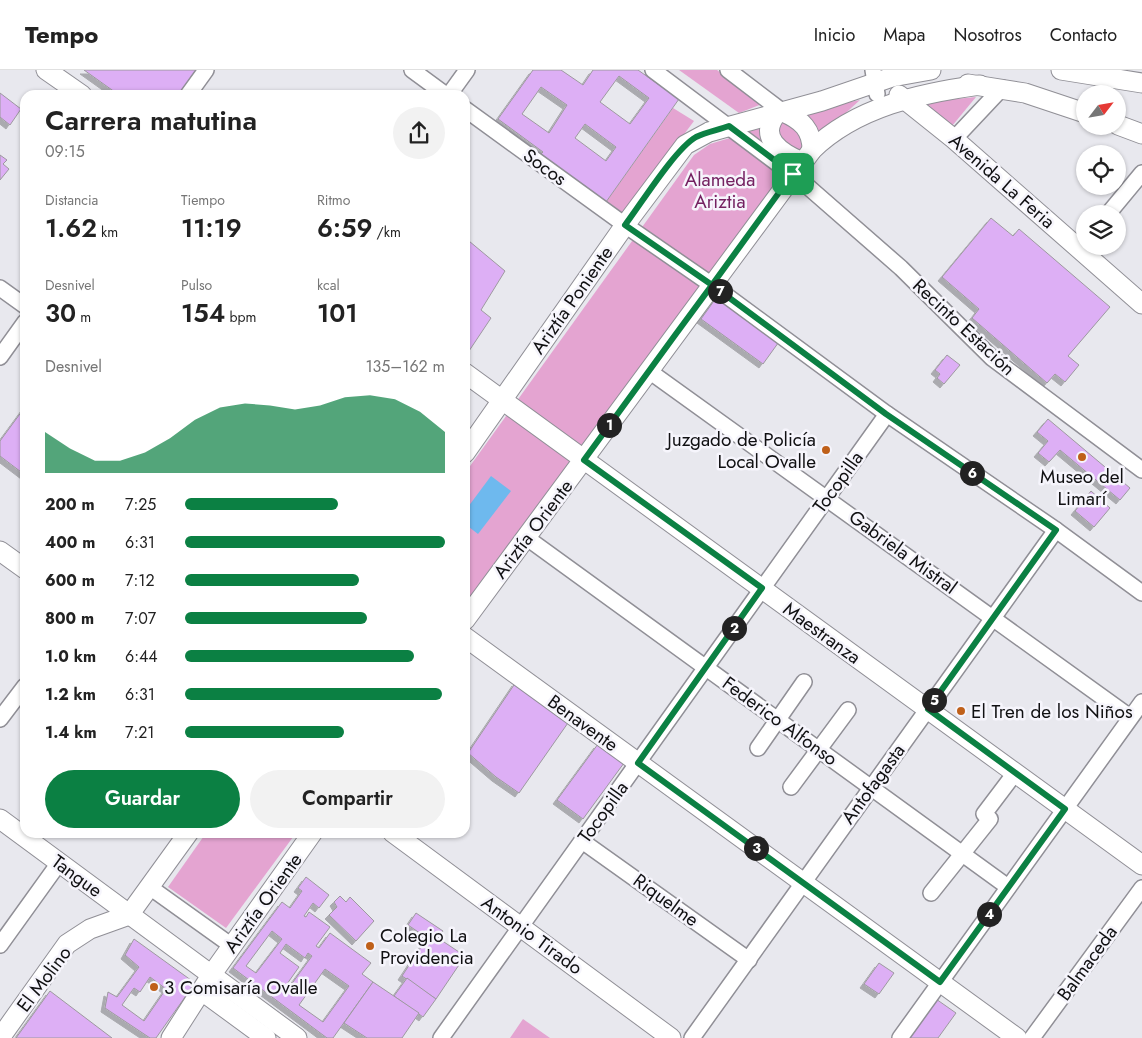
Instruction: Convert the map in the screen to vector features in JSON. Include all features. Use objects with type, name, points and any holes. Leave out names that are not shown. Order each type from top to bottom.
[{"type":"main road","points":[[46,70],[75,90]]},
{"type":"main road","points":[[1061,70],[1142,83]]},
{"type":"main road","points":[[829,134],[876,81],[924,71]]},
{"type":"main road","points":[[876,81],[949,83],[1002,88],[1048,100],[1076,110]]},
{"type":"main road","points":[[876,81],[906,99]]},
{"type":"main road","name":"Ariztía Poniente","points":[[470,446],[625,225],[685,145],[702,134],[822,101],[876,81]]},
{"type":"main road","name":"Ariztía Oriente","points":[[470,613],[802,162],[829,134],[873,112],[906,99],[980,86]]},
{"type":"main road","name":"Avenida La Feria","points":[[906,99],[1076,239]]},
{"type":"main road","points":[[780,112],[807,128],[812,138],[802,162],[787,155],[772,140],[770,128],[780,112]]},
{"type":"main road","points":[[1126,128],[1142,134]]},
{"type":"main road","name":"Avenida La Feria","points":[[1093,255],[1142,304]]},
{"type":"main road","name":"Maestranza","points":[[470,377],[1142,865]]},
{"type":"main road","points":[[0,551],[20,565]]},
{"type":"main road","name":"Benavente","points":[[470,641],[1017,1038]]},
{"type":"main road","name":"Tangue","points":[[0,819],[20,834]]},
{"type":"main road","name":"Tangue","points":[[25,838],[297,1038]]},
{"type":"main road","points":[[129,914],[150,888],[185,838]]},
{"type":"main road","name":"Ariztía Oriente","points":[[171,1038],[212,974],[309,838]]},
{"type":"main road","name":"Antonio Tirado","points":[[400,838],[671,1038]]},
{"type":"main road","name":"El Molino","points":[[94,928],[110,900]]},
{"type":"main road","name":"El Molino","points":[[0,1038],[67,944],[94,928],[129,914]]},
{"type":"main road","points":[[202,991],[266,1038]]},
{"type":"street","points":[[192,90],[206,70]]},
{"type":"street","points":[[412,70],[440,90]]},
{"type":"street","points":[[451,90],[466,70]]},
{"type":"street","name":"Recinto Estación","points":[[653,70],[729,126],[802,162],[901,268],[992,358],[1142,470]]},
{"type":"street","points":[[728,70],[780,112]]},
{"type":"street","points":[[954,140],[1002,88]]},
{"type":"street","name":"Socos","points":[[470,113],[625,225],[712,285],[886,414],[1056,530],[1142,593]]},
{"type":"street","points":[[1115,205],[1142,172]]},
{"type":"street","points":[[0,288],[20,302]]},
{"type":"street","points":[[0,357],[20,329]]},
{"type":"street","name":"Gabriela Mistral","points":[[649,371],[993,617],[1130,718]]},
{"type":"street","name":"Tocopilla","points":[[441,1038],[886,414]]},
{"type":"street","name":"Antofagasta","points":[[692,1038],[1056,530]]},
{"type":"street","name":"Federico Alfonso","points":[[527,538],[1008,887]]},
{"type":"street","points":[[758,748],[804,682]]},
{"type":"street","points":[[0,719],[20,693]]},
{"type":"street","points":[[900,1038],[1142,702]]},
{"type":"street","points":[[791,787],[848,710]]},
{"type":"street","points":[[931,893],[990,819],[984,814],[1015,773]]},
{"type":"street","name":"Riquelme","points":[[582,841],[749,960]]},
{"type":"street","points":[[0,944],[59,863]]},
{"type":"street","points":[[150,888],[232,946]]},
{"type":"street","name":"Balmaceda","points":[[1032,1038],[1142,888]]},
{"type":"green space","points":[[679,70],[717,70],[762,104],[739,113]]},
{"type":"green space","points":[[976,97],[952,126],[924,102]]},
{"type":"green space","points":[[860,100],[816,140],[795,113]]},
{"type":"green space","points":[[673,108],[694,121],[623,216],[606,202]]},
{"type":"green space","points":[[783,119],[808,133],[802,149],[798,152],[786,147],[776,127]]},
{"type":"green space","points":[[765,123],[775,153],[738,131]]},
{"type":"green space","name":"Alameda Ariztia","points":[[733,137],[783,175],[470,596],[470,466],[694,155],[710,144]]},
{"type":"green space","points":[[202,838],[292,838],[226,928],[168,887]]},
{"type":"green space","points":[[523,1019],[550,1038],[510,1038]]},
{"type":"water","points":[[491,476],[511,491],[478,534],[470,528],[470,504]]},
{"type":"building","points":[[84,70],[196,70],[182,90],[112,90]]},
{"type":"building","points":[[533,70],[561,70],[583,85],[593,70],[638,70],[679,99],[606,202],[540,155],[543,152],[498,119]],"holes":[[[619,76],[649,98],[630,124],[600,102]],[[541,87],[567,105],[549,133],[522,114]],[[585,124],[616,147],[606,161],[575,138]]]},
{"type":"building","points":[[0,93],[20,108],[20,110],[10,125],[0,117]]},
{"type":"building","points":[[0,155],[7,160],[3,164],[9,169],[0,180]]},
{"type":"building","points":[[991,218],[1013,236],[1019,229],[1110,307],[1068,356],[1079,365],[1065,382],[1055,374],[1047,383],[972,318],[979,309],[942,277]]},
{"type":"building","points":[[470,242],[505,271],[481,310],[491,318],[470,350]]},
{"type":"building","points":[[719,294],[781,339],[763,364],[701,319]]},
{"type":"building","points":[[947,355],[960,365],[944,384],[937,378],[940,374],[935,370]]},
{"type":"building","points":[[20,414],[20,471],[0,456],[0,441]]},
{"type":"building","name":"Museo del Limarí","points":[[1048,419],[1130,488],[1120,500],[1060,450],[1049,462],[1038,453],[1048,441],[1037,432]]},
{"type":"building","points":[[1091,491],[1110,508],[1094,527],[1075,511]]},
{"type":"building","points":[[516,682],[570,720],[519,793],[496,777],[470,755],[470,750]]},
{"type":"building","points":[[598,744],[624,763],[583,819],[557,800]]},
{"type":"building","points":[[306,877],[329,895],[319,908],[313,903],[304,916],[306,917],[309,912],[330,927],[316,946],[319,948],[330,933],[371,963],[362,974],[373,982],[333,1038],[327,1038],[233,968],[282,902],[290,908],[302,891],[298,888]],"holes":[[[272,931],[282,939],[256,973],[246,966]],[[286,944],[305,958],[308,953],[312,956],[285,993],[282,991],[299,967],[280,953]],[[325,969],[349,986],[323,1022],[299,1005]]]},
{"type":"building","points":[[340,896],[346,902],[350,897],[374,921],[356,941],[329,915],[337,907],[334,902]]},
{"type":"building","points":[[416,913],[443,931],[438,938],[465,956],[436,999],[402,976],[427,938],[408,925]]},
{"type":"building","points":[[134,939],[195,983],[156,1038],[150,1038],[105,1008],[108,992],[117,997],[139,967],[125,955]],"holes":[[[150,977],[166,989],[144,1021],[122,1005],[134,988],[140,992]]]},
{"type":"building","points":[[879,963],[894,973],[879,994],[864,984]]},
{"type":"building","points":[[407,978],[436,999],[423,1017],[394,996]]},
{"type":"building","points":[[373,982],[419,1013],[402,1038],[367,1038],[344,1023]]},
{"type":"building","points":[[50,991],[112,1038],[16,1038]]},
{"type":"building","points":[[936,999],[956,1013],[938,1038],[908,1038]]},
{"type":"place","name":"Juzgado de Policía Local Ovalle","points":[[826,450]]},
{"type":"place","name":"Museo del Limarí","points":[[1082,457]]},
{"type":"place","name":"El Tren de los Niños","points":[[961,711]]},
{"type":"place","name":"Colegio La Providencia","points":[[370,946]]},
{"type":"place","name":"3 Comisaría Ovalle","points":[[154,987]]},
{"type":"route","points":[[793,174],[712,285],[701,299],[584,460],[762,588],[638,763],[940,982],[1065,809],[928,709],[1056,530],[886,414],[712,285],[625,225],[685,145],[696,137],[709,132],[729,126],[793,174]]}]
